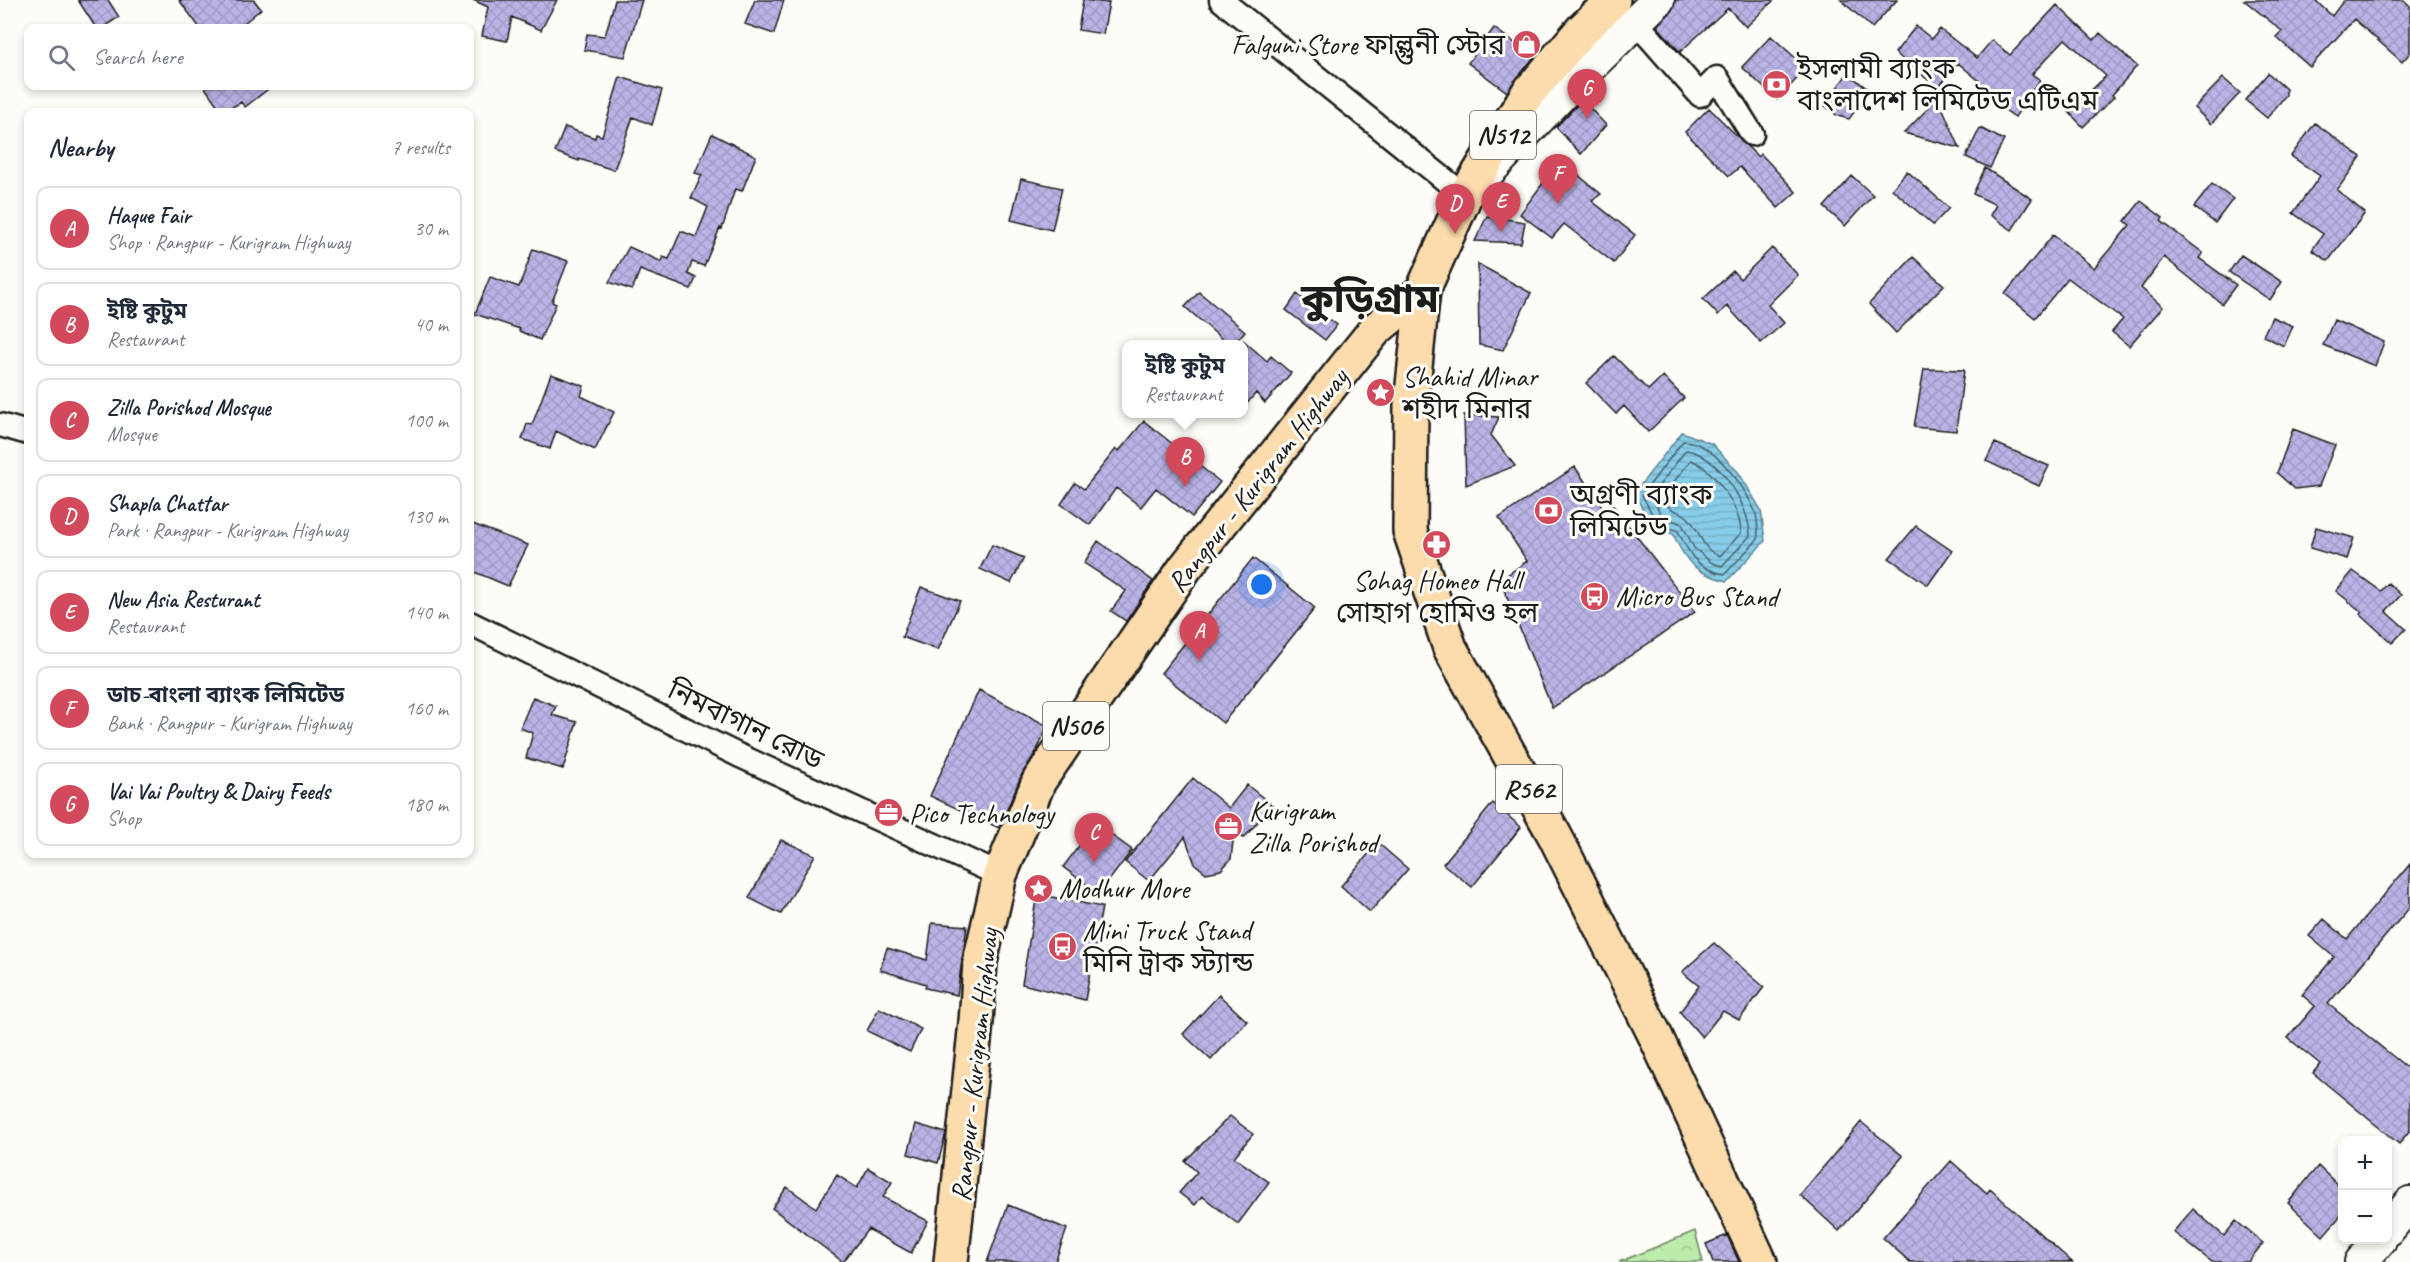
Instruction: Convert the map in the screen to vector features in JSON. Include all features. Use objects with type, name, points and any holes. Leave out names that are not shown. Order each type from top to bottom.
[{"type":"main road","name":"N512","points":[[1423,290],[1465,196],[1528,93],[1581,31],[1624,11]]},
{"type":"main road","name":"Rangpur - Kurigram Highway","points":[[951,1262],[980,962],[1000,876],[1039,781],[1185,568],[1375,330],[1423,290]]},
{"type":"main road","name":"R562","points":[[1423,290],[1411,404],[1410,531],[1450,648],[1555,836],[1634,991],[1760,1262]]},
{"type":"street","points":[[1221,0],[1465,196]]},
{"type":"street","points":[[1658,0],[1624,11],[1700,95],[1717,78],[1752,134]]},
{"type":"street","points":[[0,425],[24,432]]},
{"type":"street","name":"নিমবাগান রোড","points":[[474,624],[738,755],[1000,876]]},
{"type":"street","points":[[2392,1225],[2410,1203]]},
{"type":"street","points":[[2361,1262],[2376,1244]]},
{"type":"green space","points":[[1695,1231],[1703,1262],[1619,1262]]},
{"type":"water","points":[[1682,432],[1712,444],[1739,473],[1761,510],[1765,541],[1727,581],[1699,570],[1687,560],[1673,534],[1653,528],[1634,493]]},
{"type":"building","points":[[78,0],[108,0],[119,17],[108,24],[93,24]]},
{"type":"building","points":[[179,0],[254,0],[261,9],[243,24],[197,24]]},
{"type":"building","points":[[473,0],[557,0],[541,30],[512,17],[507,41],[482,36],[488,7]]},
{"type":"building","points":[[615,0],[642,0],[625,57],[584,50],[587,34],[605,36]]},
{"type":"building","points":[[755,0],[784,0],[774,34],[745,24]]},
{"type":"building","points":[[1083,0],[1109,3],[1103,34],[1078,30]]},
{"type":"building","points":[[1675,0],[1774,0],[1746,27],[1728,8],[1680,52],[1657,26],[1671,12]]},
{"type":"building","points":[[1841,0],[1897,0],[1872,28]]},
{"type":"building","points":[[2244,0],[2315,0],[2332,16],[2344,0],[2404,0],[2410,6],[2410,53],[2402,62],[2354,19],[2310,67],[2276,37],[2282,31]]},
{"type":"building","points":[[2057,5],[2094,40],[2100,33],[2137,66],[2112,95],[2114,97],[2083,127],[2069,112],[2106,76],[2065,39],[2032,74],[2040,80],[2015,117],[1999,106],[2002,100],[1958,63],[1938,88],[1895,53],[1916,26],[1932,39],[1940,29],[1977,58],[1992,40],[2010,55]]},
{"type":"building","points":[[1494,28],[1534,57],[1507,92],[1468,63]]},
{"type":"building","name":"ইসলামী ব্যাংক বাংলাদেশ লিমিটেড এটিএম","points":[[1771,36],[1807,68],[1777,100],[1742,67]]},
{"type":"building","points":[[1848,73],[1870,91],[1849,119],[1838,116],[1824,105]]},
{"type":"building","points":[[2268,73],[2286,89],[2286,95],[2267,118],[2245,100]]},
{"type":"building","points":[[620,77],[662,90],[652,125],[633,117],[614,170],[555,152],[565,127],[595,138],[596,134],[602,136]]},
{"type":"building","points":[[2223,78],[2240,93],[2211,124],[2194,108]]},
{"type":"building","points":[[207,90],[267,90],[245,107],[241,102],[231,108],[219,108]]},
{"type":"building","points":[[1938,98],[1960,148],[1904,133]]},
{"type":"building","points":[[1582,100],[1606,125],[1581,154],[1556,127]]},
{"type":"building","points":[[1709,108],[1758,157],[1761,154],[1796,192],[1778,208],[1740,167],[1729,176],[1685,132]]},
{"type":"building","points":[[2315,123],[2361,157],[2337,190],[2365,213],[2328,261],[2312,250],[2323,234],[2293,213],[2320,176],[2291,156]]},
{"type":"building","points":[[1980,128],[2004,140],[1990,168],[1966,157]]},
{"type":"building","points":[[712,134],[756,156],[742,191],[735,189],[722,229],[720,228],[704,266],[692,262],[688,274],[696,278],[691,289],[640,270],[632,290],[609,282],[629,247],[662,262],[663,257],[669,259],[681,231],[696,237],[708,207],[691,198],[702,175],[695,173]]},
{"type":"building","points":[[1560,160],[1601,194],[1592,201],[1635,235],[1614,263],[1564,224],[1552,238],[1520,214]]},
{"type":"building","points":[[1985,168],[2032,199],[2012,230],[1990,215],[1996,205],[1973,194]]},
{"type":"building","points":[[1907,171],[1949,208],[1933,225],[1892,189]]},
{"type":"building","points":[[1852,176],[1873,195],[1845,226],[1824,207]]},
{"type":"building","points":[[1021,179],[1062,188],[1052,230],[1011,220]]},
{"type":"building","points":[[2212,184],[2233,199],[2215,223],[2194,207]]},
{"type":"building","points":[[2141,201],[2163,218],[2161,221],[2203,253],[2199,258],[2236,285],[2222,304],[2164,257],[2141,288],[2163,307],[2129,346],[2112,332],[2123,319],[2068,278],[2035,318],[2005,294],[2053,235],[2094,268],[2130,225],[2125,221]]},
{"type":"building","points":[[1487,216],[1525,222],[1521,243],[1475,241]]},
{"type":"building","points":[[1772,248],[1798,275],[1768,305],[1784,323],[1761,343],[1727,306],[1718,315],[1703,299],[1733,271],[1740,279]]},
{"type":"building","points":[[533,249],[568,261],[552,302],[556,304],[540,340],[519,331],[520,329],[475,314],[490,277],[519,287]]},
{"type":"building","points":[[2241,255],[2282,282],[2270,300],[2229,272]]},
{"type":"building","points":[[1913,257],[1944,285],[1896,333],[1869,304]]},
{"type":"building","points":[[1478,264],[1531,293],[1503,350],[1479,345]]},
{"type":"building","points":[[1199,292],[1245,331],[1237,340],[1223,340],[1185,307]]},
{"type":"building","points":[[1297,294],[1337,325],[1325,340],[1286,310]]},
{"type":"building","points":[[2272,317],[2293,326],[2284,346],[2263,336]]},
{"type":"building","points":[[2334,320],[2384,342],[2375,366],[2323,345]]},
{"type":"building","points":[[1248,344],[1267,361],[1271,356],[1291,373],[1265,403],[1256,393],[1248,402]]},
{"type":"building","points":[[1614,356],[1648,390],[1663,376],[1684,398],[1648,432],[1624,406],[1616,414],[1586,383]]},
{"type":"building","points":[[1924,369],[1964,370],[1956,431],[1914,427]]},
{"type":"building","points":[[551,374],[584,386],[581,396],[614,412],[595,450],[556,431],[550,449],[522,439],[527,424],[532,425]]},
{"type":"building","points":[[1464,415],[1499,417],[1491,435],[1515,466],[1466,485]]},
{"type":"building","points":[[1144,421],[1220,482],[1192,517],[1156,488],[1141,507],[1116,488],[1090,525],[1061,504],[1075,483],[1084,489],[1116,449],[1119,451]]},
{"type":"building","points":[[2293,429],[2335,445],[2319,486],[2295,489],[2277,473]]},
{"type":"building","points":[[1995,443],[2049,466],[2039,486],[1986,461]]},
{"type":"building","name":"Micro Bus Stand","points":[[1575,467],[1603,508],[1611,503],[1695,612],[1552,708],[1500,580],[1527,561],[1499,518]]},
{"type":"building","points":[[474,525],[528,545],[508,586],[474,572]]},
{"type":"building","points":[[1916,526],[1952,551],[1928,585],[1889,558]]},
{"type":"building","points":[[2316,527],[2354,538],[2347,559],[2310,548]]},
{"type":"building","points":[[1098,541],[1153,581],[1126,621],[1111,611],[1126,591],[1084,563]]},
{"type":"building","points":[[992,545],[1024,558],[1011,583],[980,569]]},
{"type":"building","points":[[1253,558],[1315,608],[1223,723],[1161,673]]},
{"type":"building","points":[[2353,571],[2381,591],[2388,583],[2401,595],[2386,611],[2406,629],[2392,643],[2360,614],[2362,612],[2336,591]]},
{"type":"building","points":[[921,587],[960,601],[938,650],[902,637]]},
{"type":"building","points":[[979,690],[1048,726],[1036,752],[1022,774],[999,828],[930,796]]},
{"type":"building","points":[[533,697],[556,706],[552,715],[577,722],[563,769],[526,758],[533,733],[520,728]]},
{"type":"building","name":"Kurigram Zilla Porishod","points":[[1193,778],[1229,808],[1247,785],[1272,805],[1244,838],[1234,833],[1231,859],[1221,870],[1206,873],[1195,864],[1185,837],[1149,881],[1125,862]]},
{"type":"building","points":[[1493,803],[1521,827],[1472,887],[1443,864]]},
{"type":"building","points":[[1091,830],[1105,841],[1110,834],[1132,850],[1099,894],[1063,867]]},
{"type":"building","points":[[781,840],[815,855],[781,914],[749,898]]},
{"type":"building","points":[[1378,843],[1408,869],[1370,912],[1341,886]]},
{"type":"building","points":[[2410,864],[2410,907],[2328,1004],[2410,1070],[2410,1130],[2399,1144],[2313,1073],[2320,1064],[2288,1038],[2315,1006],[2302,995],[2334,957],[2309,936],[2324,919],[2347,939]]},
{"type":"building","name":"Mini Truck Stand মিনি ট্রাক স্ট্যান্ড","points":[[1037,894],[1102,907],[1085,1000],[1022,984]]},
{"type":"building","points":[[932,923],[967,926],[957,995],[925,988],[926,984],[880,970],[887,948],[927,960]]},
{"type":"building","points":[[1714,943],[1764,987],[1739,1020],[1723,1011],[1702,1037],[1680,1012],[1699,986],[1682,972]]},
{"type":"building","points":[[1219,995],[1247,1021],[1211,1060],[1183,1034]]},
{"type":"building","points":[[879,1008],[921,1029],[910,1052],[867,1031]]},
{"type":"building","points":[[1230,1116],[1253,1134],[1234,1157],[1269,1182],[1238,1224],[1202,1196],[1195,1205],[1179,1193],[1197,1172],[1185,1161]]},
{"type":"building","points":[[1861,1122],[1903,1156],[1839,1231],[1800,1195]]},
{"type":"building","points":[[916,1124],[946,1133],[938,1163],[908,1154]]},
{"type":"building","points":[[1951,1161],[1987,1193],[1990,1189],[2072,1262],[1910,1262],[1883,1238]]},
{"type":"building","points":[[2318,1166],[2338,1185],[2338,1219],[2323,1236],[2288,1203]]},
{"type":"building","points":[[868,1168],[892,1182],[883,1197],[928,1221],[911,1253],[868,1229],[843,1262],[772,1208],[787,1187],[816,1208],[837,1175],[857,1188]]},
{"type":"building","points":[[1008,1205],[1067,1229],[1055,1262],[987,1262]]},
{"type":"building","points":[[2193,1209],[2224,1236],[2236,1221],[2263,1243],[2248,1262],[2212,1262],[2173,1232]]},
{"type":"building","points":[[1727,1235],[1739,1262],[1713,1262],[1706,1244]]},
{"type":"place","name":"Falguni Store ফাল্গুনী স্টোর","points":[[1526,44]]},
{"type":"place","name":"ইসলামী ব্যাংক বাংলাদেশ লিমিটেড এটিএম","points":[[1776,84]]},
{"type":"place","name":"Vai Vai Poultry & Dairy Feeds","points":[[1587,119]]},
{"type":"place","name":"ডাচ-বাংলা ব্যাংক লিমিটেড","points":[[1558,204]]},
{"type":"place","name":"New Asia Resturant","points":[[1501,232]]},
{"type":"place","name":"Shapla Chattar","points":[[1455,234]]},
{"type":"place","name":"Shahid Minar শহীদ মিনার","points":[[1381,392]]},
{"type":"place","name":"ইষ্টি কুটুম","points":[[1185,487]]},
{"type":"place","name":"অগ্রণী ব্যাংক লিমিটেড","points":[[1549,510]]},
{"type":"place","name":"Sohag Homeo Hall সোহাগ হোমিও হল","points":[[1437,544]]},
{"type":"place","name":"Micro Bus Stand","points":[[1595,596]]},
{"type":"place","name":"Haque Fair","points":[[1199,661]]},
{"type":"place","name":"Pico Technology","points":[[888,813]]},
{"type":"place","name":"Kurigram Zilla Porishod","points":[[1228,826]]},
{"type":"place","name":"Zilla Porishod Mosque","points":[[1094,863]]},
{"type":"place","name":"Modhur More","points":[[1038,888]]},
{"type":"place","name":"Mini Truck Stand মিনি ট্রাক স্ট্যান্ড","points":[[1062,946]]},
{"type":"district","name":"কুড়িগ্রাম","points":[[1370,298]]}]
